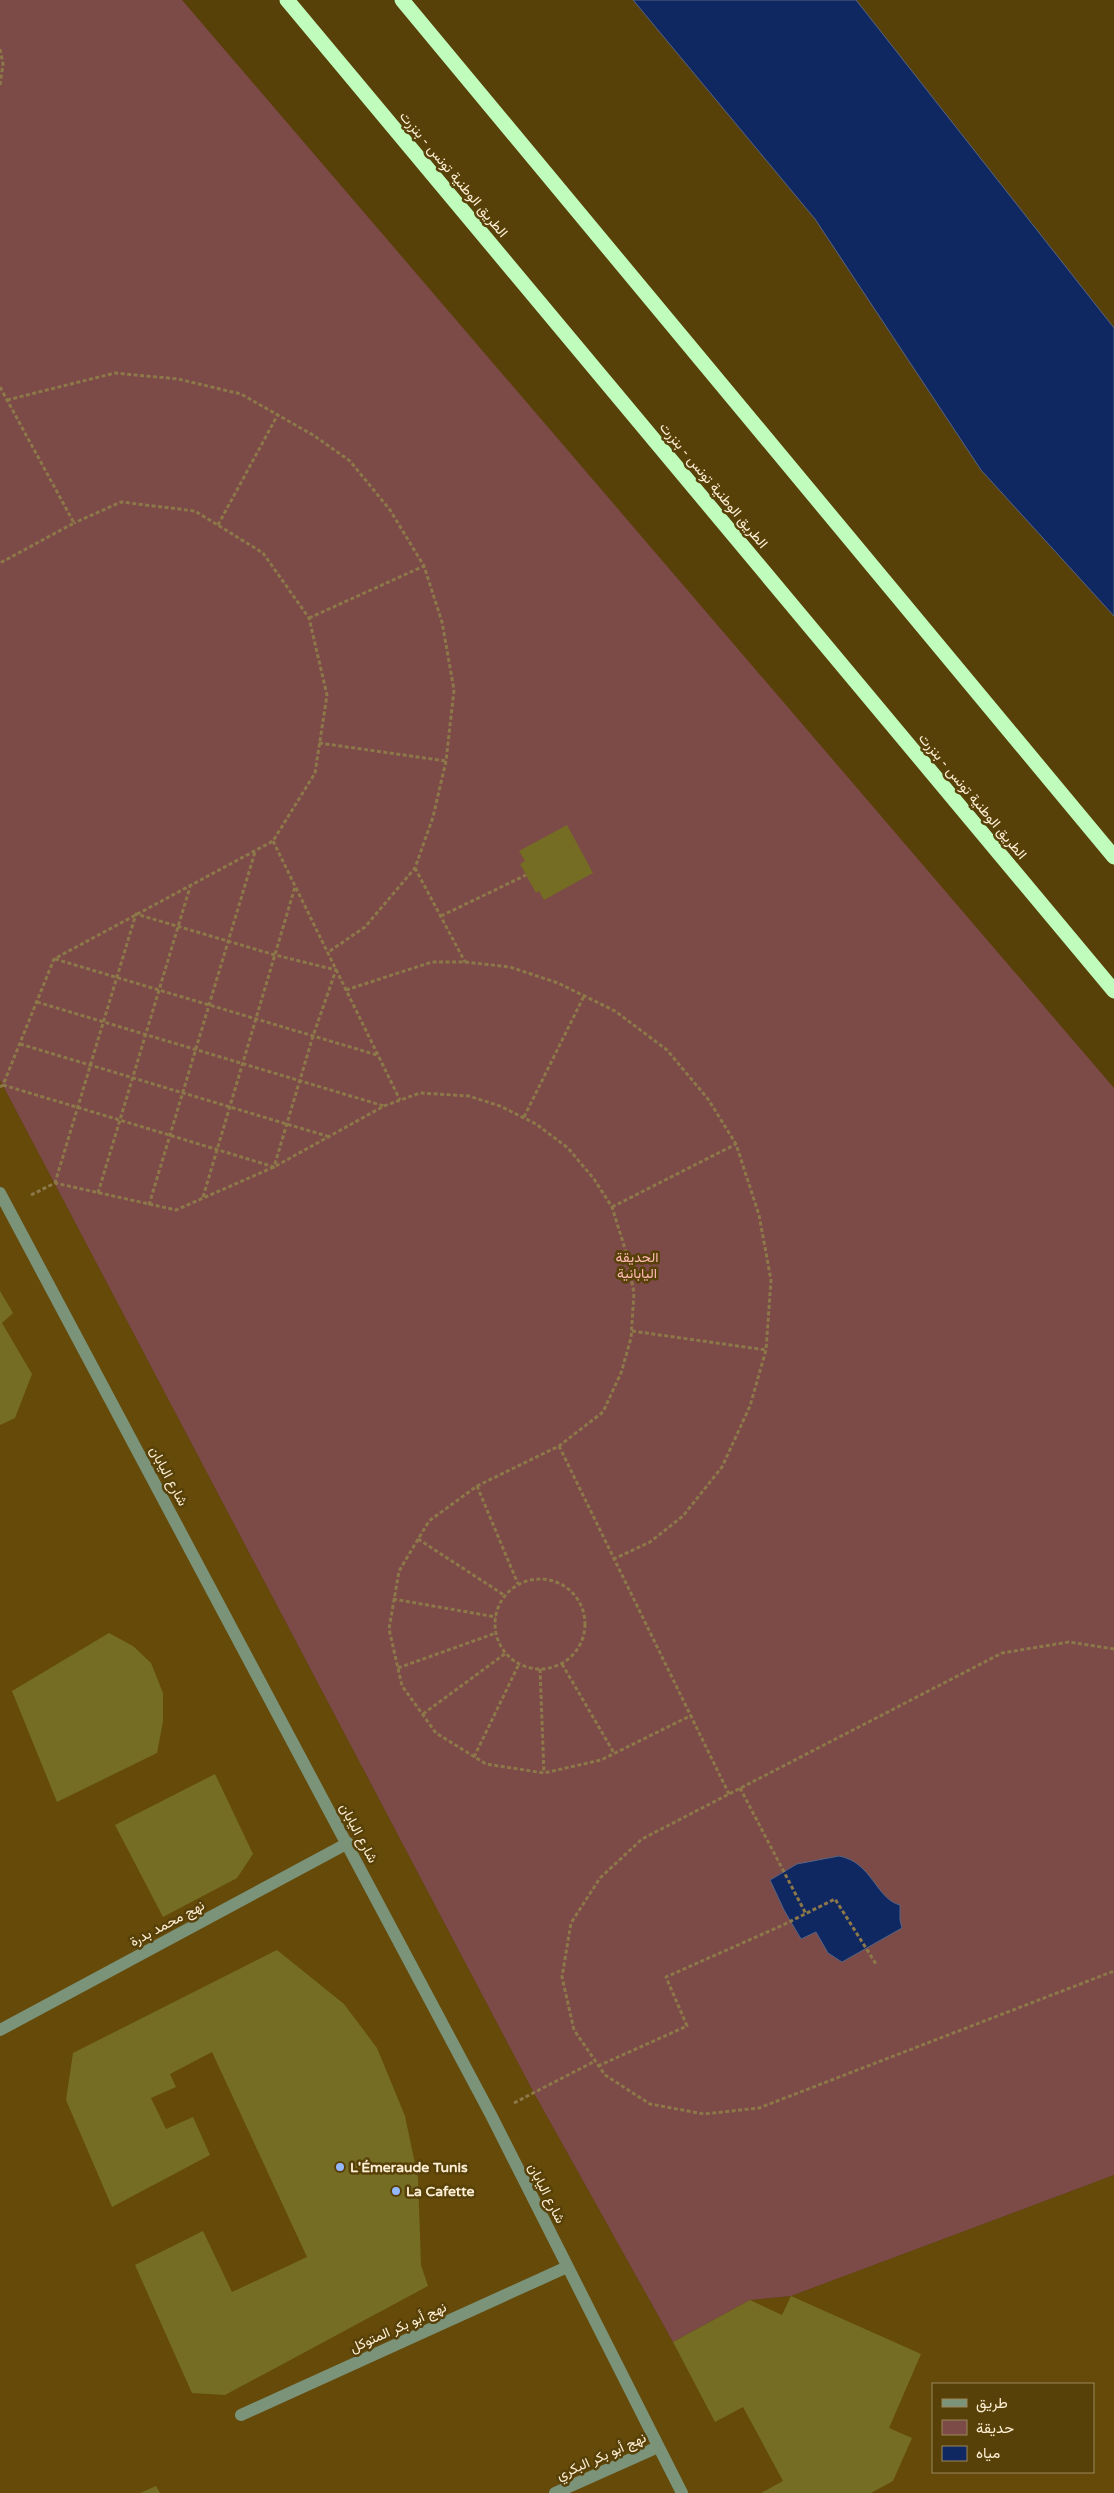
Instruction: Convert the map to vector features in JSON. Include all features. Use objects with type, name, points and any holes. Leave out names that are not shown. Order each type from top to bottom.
[{"type":"highway","name":"الطريق الوطنية تونس - بنزرت","points":[[287,0],[1114,991]]},
{"type":"highway","points":[[402,0],[1114,856]]},
{"type":"street","name":"شارع اليابان","points":[[0,1193],[348,1843],[491,2115],[682,2493]]},
{"type":"street","name":"نهج محمد بدرة","points":[[0,2030],[348,1843]]},
{"type":"street","name":"نهج أبو بكر المتوكل","points":[[241,2415],[567,2267]]},
{"type":"street","name":"نهج أبو بكر البكري","points":[[555,2493],[658,2447]]},
{"type":"path","points":[[0,49],[3,64],[0,85]]},
{"type":"path","points":[[7,400],[115,373],[178,379],[240,394],[313,435],[350,461],[390,510],[424,566],[442,622],[454,690],[446,761],[433,817],[415,868],[365,927],[328,953]]},
{"type":"path","points":[[0,386],[74,523]]},
{"type":"path","points":[[218,525],[277,416]]},
{"type":"path","points":[[0,563],[74,523],[121,502],[195,511],[263,553],[309,618],[327,695],[320,743],[315,773],[273,841],[54,959],[1,1086],[274,1167]]},
{"type":"path","points":[[309,618],[424,566]]},
{"type":"path","points":[[320,743],[446,761]]},
{"type":"path","points":[[273,841],[400,1100]]},
{"type":"path","points":[[149,1205],[255,852]]},
{"type":"path","points":[[415,868],[466,962]]},
{"type":"path","points":[[441,916],[526,875]]},
{"type":"path","points":[[98,1193],[190,887]]},
{"type":"path","points":[[202,1197],[296,887]]},
{"type":"path","points":[[136,914],[275,955],[336,970]]},
{"type":"path","points":[[55,1182],[136,914]]},
{"type":"path","points":[[54,959],[378,1055]]},
{"type":"path","points":[[346,990],[432,962],[466,962],[510,967],[558,982],[615,1011],[667,1050],[708,1099],[736,1144],[759,1215],[771,1280],[766,1350],[750,1406],[722,1467],[683,1516],[650,1542],[614,1559]]},
{"type":"path","points":[[274,1167],[312,1036],[336,970]]},
{"type":"path","points":[[524,1117],[584,996]]},
{"type":"path","points":[[37,1002],[384,1106]]},
{"type":"path","points":[[20,1044],[330,1137]]},
{"type":"path","points":[[8,1207],[55,1182],[176,1210],[274,1167],[384,1106],[420,1093],[469,1096],[500,1106],[524,1117],[568,1148],[594,1179],[612,1207],[626,1252],[634,1293],[632,1331],[621,1373],[603,1412],[558,1446],[477,1486],[429,1521],[399,1571],[389,1628],[402,1686],[436,1733],[486,1764],[544,1773],[601,1760],[692,1715]]},
{"type":"path","points":[[612,1207],[736,1144]]},
{"type":"path","points":[[632,1331],[766,1350]]},
{"type":"path","points":[[558,1446],[692,1715],[729,1794]]},
{"type":"path","points":[[477,1486],[518,1584]]},
{"type":"path","points":[[418,1539],[504,1596]]},
{"type":"path","points":[[535,1578],[552,1580],[568,1588],[580,1601],[586,1618],[584,1636],[576,1652],[562,1664],[540,1669],[528,1668],[519,1664],[500,1647],[496,1633],[496,1612],[504,1596],[518,1584],[535,1578]]},
{"type":"path","points":[[393,1599],[496,1617]]},
{"type":"path","points":[[398,1668],[496,1633]]},
{"type":"path","points":[[1114,1649],[1069,1642],[1002,1653],[642,1839],[600,1878],[571,1923],[562,1977],[574,2030],[605,2075],[650,2104],[704,2114],[759,2108],[1114,1971]]},
{"type":"path","points":[[423,1714],[506,1653]]},
{"type":"path","points":[[474,1756],[519,1664]]},
{"type":"path","points":[[562,1664],[614,1753]]},
{"type":"path","points":[[540,1669],[544,1773]]},
{"type":"path","points":[[740,1788],[806,1914]]},
{"type":"path","points":[[598,2066],[687,2026],[666,1977],[783,1925],[835,1899],[876,1964]]},
{"type":"path","points":[[491,2115],[595,2061]]},
{"type":"shaded area","points":[[0,1080],[534,2093],[673,2342],[750,2300],[791,2296],[1114,2175],[1114,2493],[0,2493]]},
{"type":"green space","name":"الحديقة اليابانية","points":[[0,0],[182,0],[1114,1088],[1114,2175],[791,2296],[750,2300],[673,2342],[534,2093],[0,1080]]},
{"type":"water","points":[[633,0],[856,0],[1114,328],[1114,616],[981,470],[815,219]]},
{"type":"water","points":[[839,1856],[859,1865],[885,1896],[900,1905],[902,1928],[842,1962],[828,1953],[816,1932],[801,1939],[784,1910],[770,1880],[797,1864]]},
{"type":"building","points":[[567,825],[593,873],[544,900],[539,891],[536,893],[520,864],[525,861],[519,851]]},
{"type":"building","points":[[0,1291],[13,1313],[2,1323],[32,1374],[15,1418],[0,1425]]},
{"type":"building","points":[[109,1633],[133,1646],[151,1663],[163,1693],[163,1721],[157,1753],[57,1802],[12,1691]]},
{"type":"building","points":[[215,1774],[253,1854],[237,1878],[163,1917],[115,1825]]},
{"type":"building","name":"L'Émeraude Tunis","points":[[277,1950],[344,2004],[377,2048],[405,2116],[418,2178],[421,2265],[428,2286],[225,2395],[192,2393],[135,2265],[203,2231],[232,2292],[307,2257],[212,2052],[170,2074],[176,2087],[151,2098],[166,2129],[193,2117],[210,2155],[112,2207],[66,2100],[73,2053]]},
{"type":"building","points":[[791,2296],[921,2354],[889,2428],[912,2438],[893,2481],[871,2493],[761,2493],[783,2481],[743,2407],[715,2422],[673,2342],[750,2300],[782,2315]]},
{"type":"building","points":[[156,2486],[160,2493],[140,2493]]},
{"type":"place","name":"L'Émeraude Tunis","points":[[340,2167]]},
{"type":"place","name":"La Cafette","points":[[396,2191]]}]
